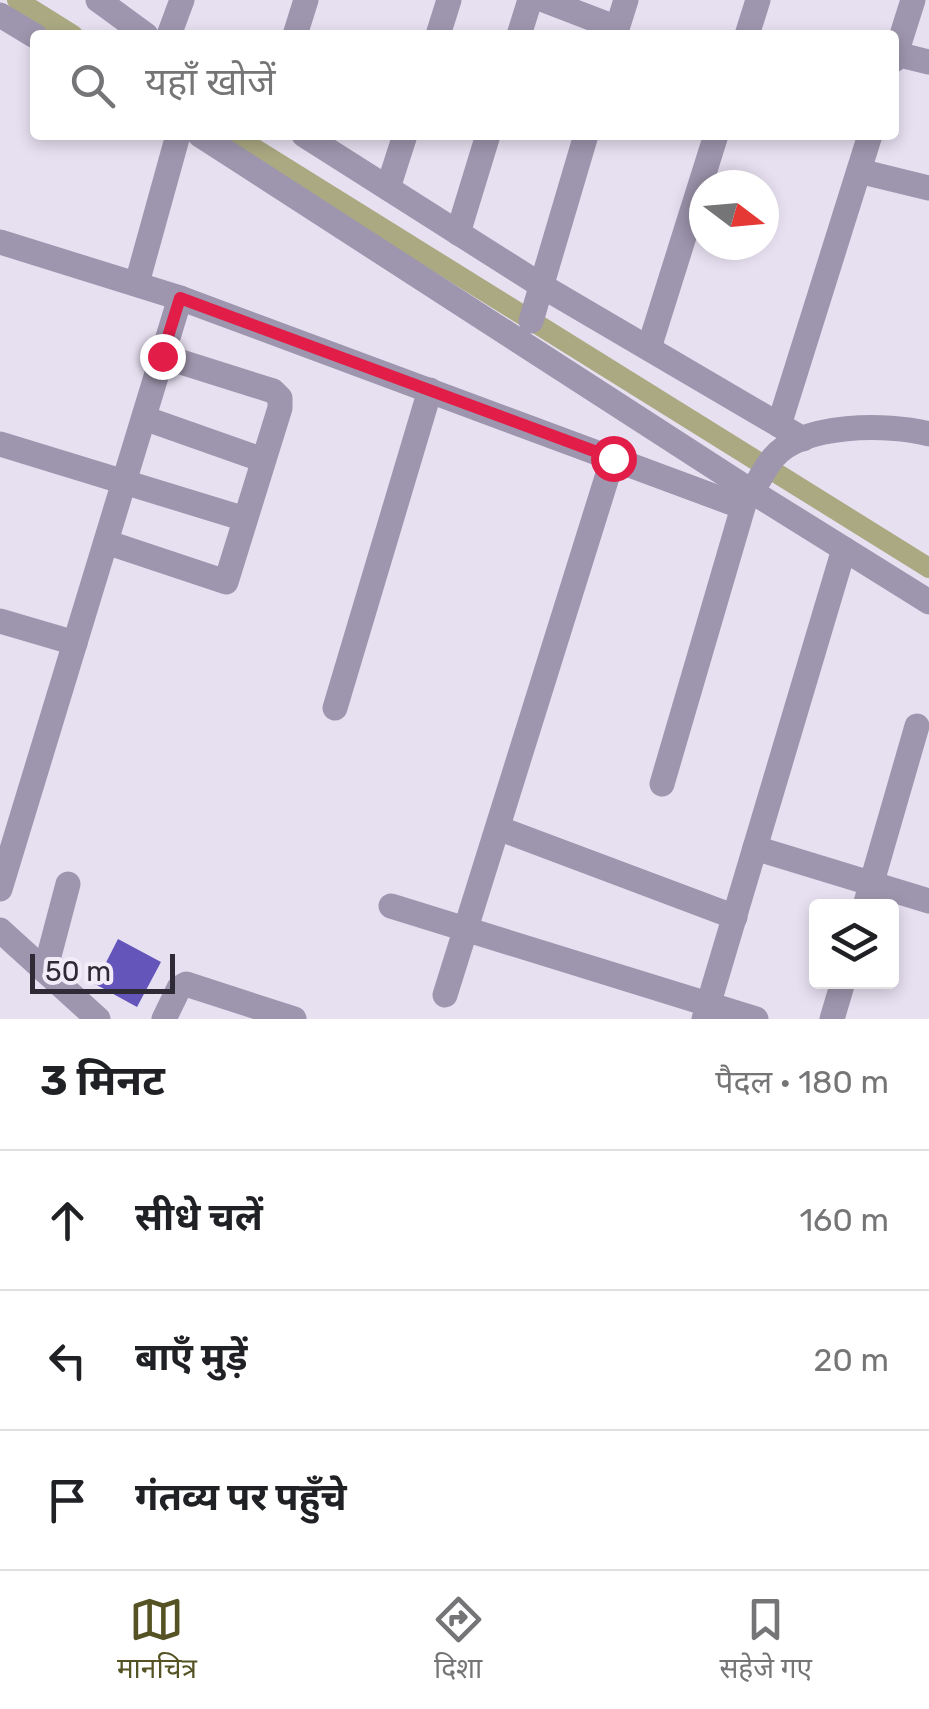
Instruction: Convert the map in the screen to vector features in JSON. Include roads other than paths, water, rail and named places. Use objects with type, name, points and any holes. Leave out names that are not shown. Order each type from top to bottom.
[{"type":"street","points":[[98,0],[139,30]]},
{"type":"street","points":[[171,30],[182,0]]},
{"type":"street","points":[[297,30],[306,0]]},
{"type":"street","points":[[440,30],[449,0]]},
{"type":"street","points":[[521,30],[530,0]]},
{"type":"street","points":[[544,0],[612,30]]},
{"type":"street","points":[[617,30],[626,0]]},
{"type":"street","points":[[749,30],[758,0]]},
{"type":"street","points":[[899,44],[913,0]]},
{"type":"street","points":[[0,15],[30,33]]},
{"type":"street","points":[[899,58],[929,62]]},
{"type":"street","points":[[137,283],[177,140]]},
{"type":"street","points":[[208,140],[750,493],[929,602]]},
{"type":"street","points":[[312,140],[542,286],[803,439]]},
{"type":"street","points":[[388,188],[403,140]]},
{"type":"street","points":[[458,233],[486,140]]},
{"type":"street","points":[[531,321],[585,140]]},
{"type":"street","points":[[649,348],[714,140]]},
{"type":"street","points":[[779,424],[868,140]]},
{"type":"street","points":[[859,171],[929,188]]},
{"type":"street","points":[[0,242],[180,298],[732,502],[750,493]]},
{"type":"street","points":[[0,889],[180,298]]},
{"type":"street","points":[[106,542],[226,582],[280,408],[278,394],[162,356]]},
{"type":"street","points":[[335,708],[430,390]]},
{"type":"street","points":[[144,418],[263,460]]},
{"type":"street","points":[[662,784],[750,493],[776,455],[803,439],[846,428],[910,428],[929,434]]},
{"type":"street","points":[[0,444],[245,520]]},
{"type":"street","points":[[446,995],[613,458]]},
{"type":"street","points":[[706,1012],[844,549]]},
{"type":"street","points":[[0,621],[75,643]]},
{"type":"street","points":[[868,895],[917,726]]},
{"type":"street","points":[[498,828],[735,916]]},
{"type":"street","points":[[755,848],[868,895],[929,901]]},
{"type":"street","points":[[45,970],[68,884]]},
{"type":"street","points":[[391,906],[706,1012],[756,1019]]},
{"type":"street","points":[[0,930],[98,1019]]},
{"type":"street","points":[[164,1019],[186,984],[278,1017]]},
{"type":"street","points":[[832,1019],[841,989]]},
{"type":"waterway","points":[[17,0],[65,30]]},
{"type":"waterway","points":[[241,140],[929,568]]}]
